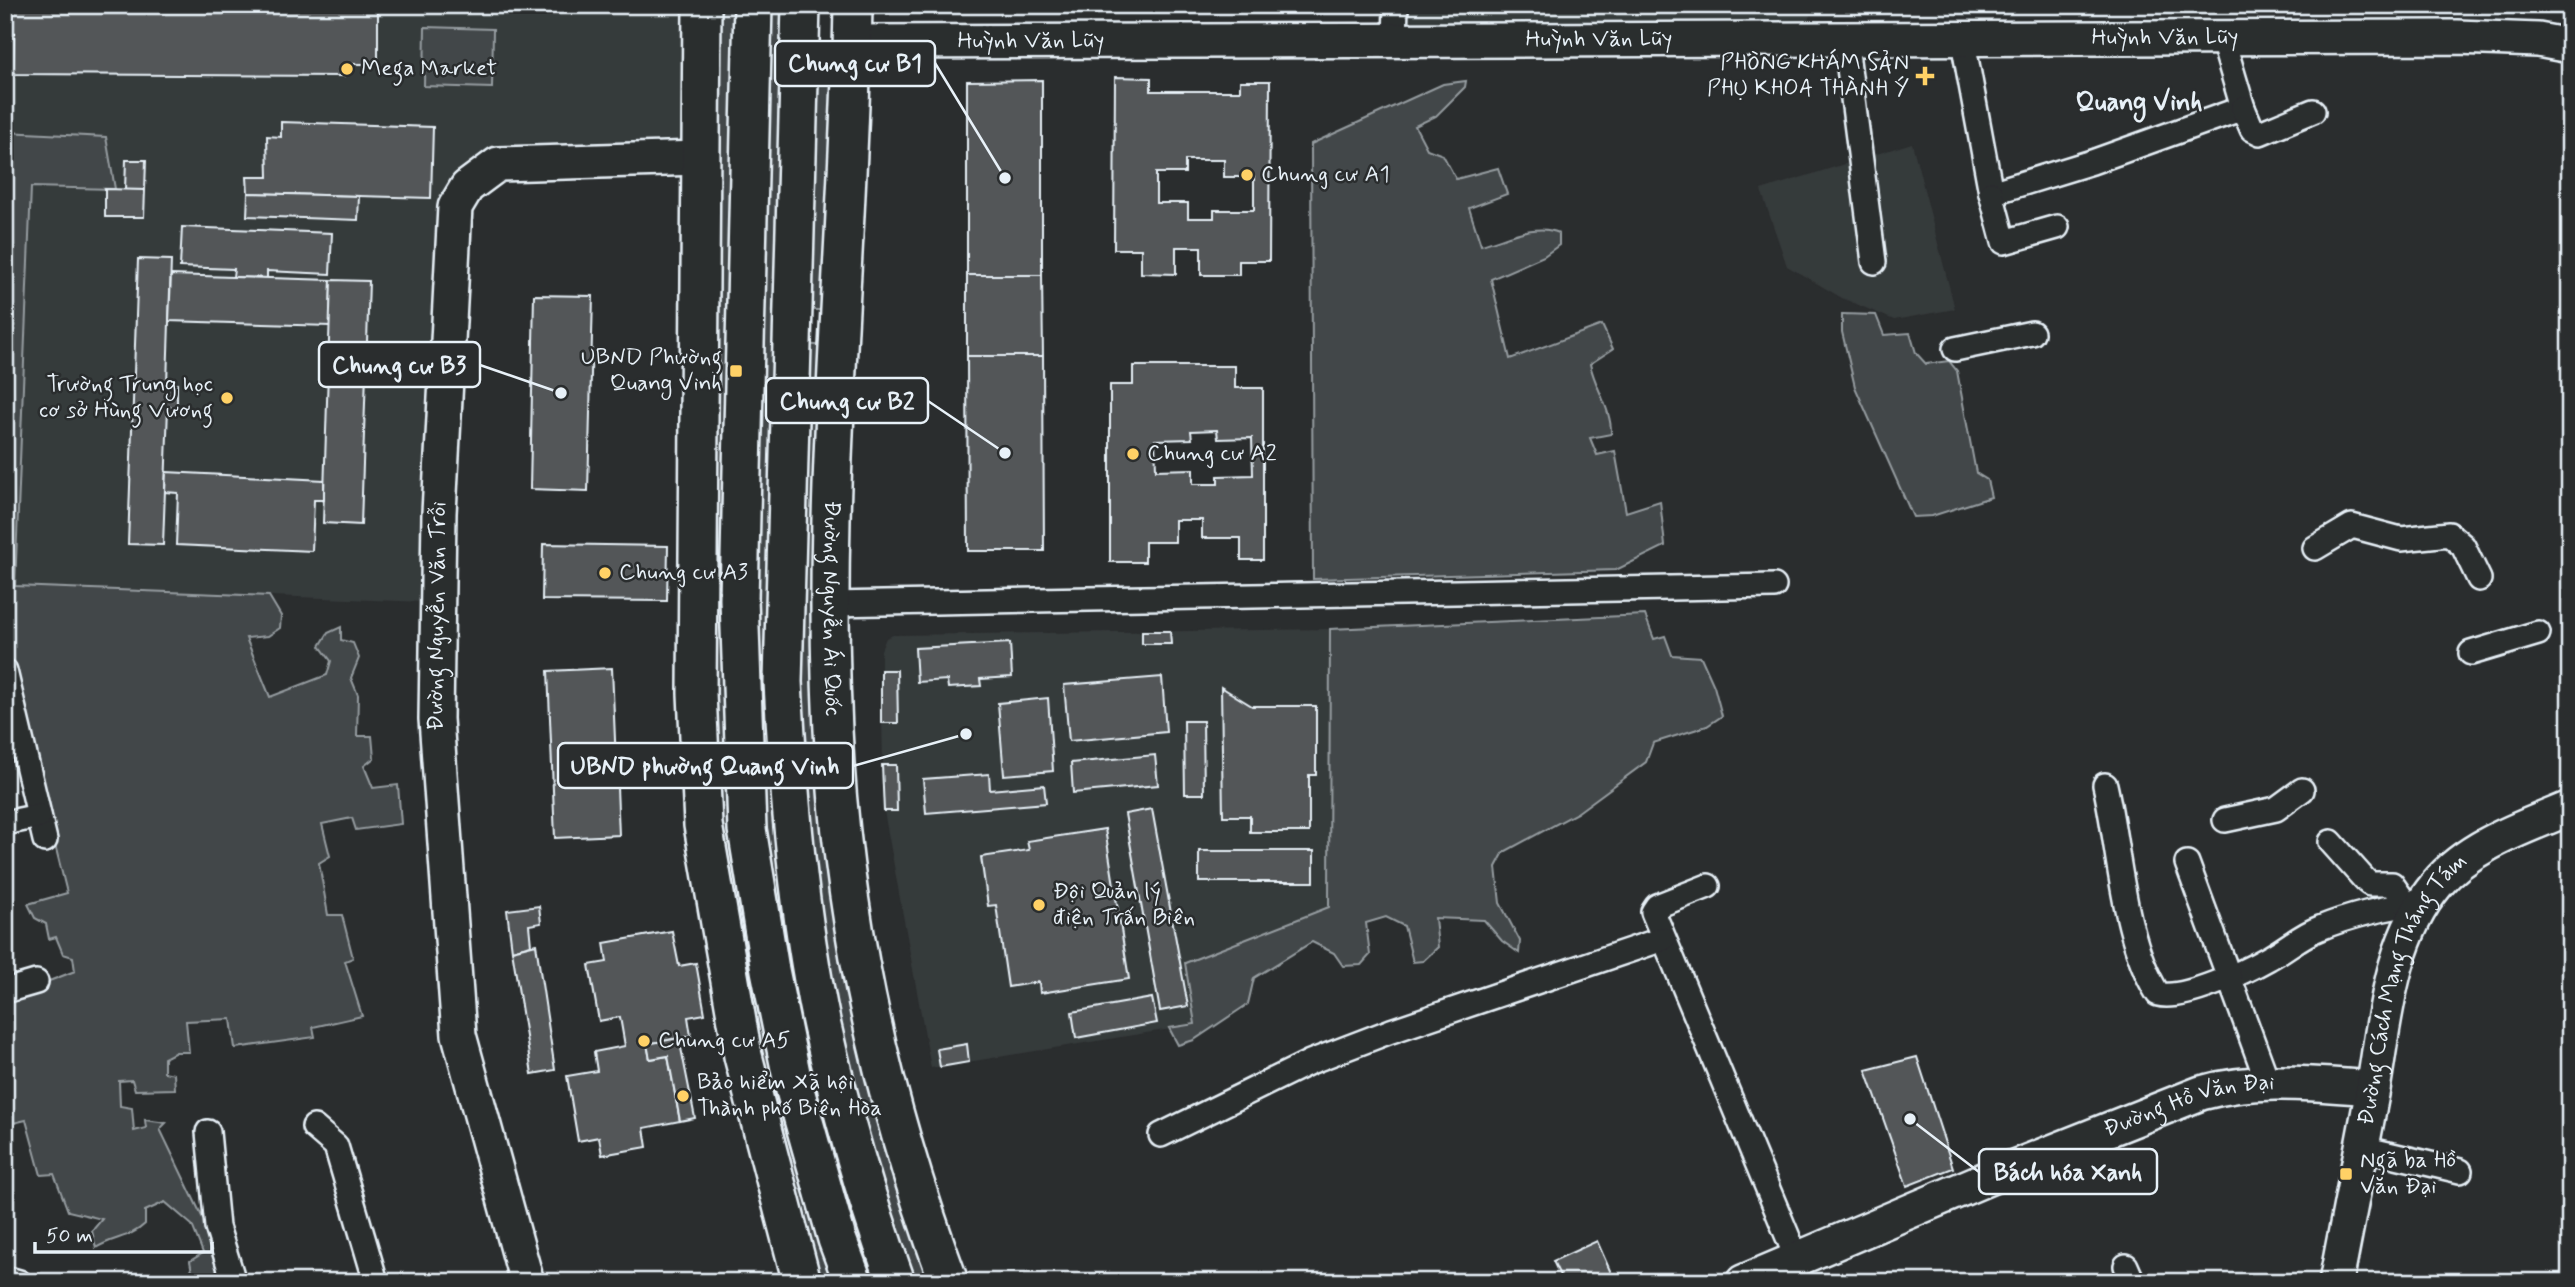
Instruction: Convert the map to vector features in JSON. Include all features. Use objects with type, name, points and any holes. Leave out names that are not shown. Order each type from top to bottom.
[{"type":"main road","points":[[702,5],[697,693],[703,825],[743,1056],[802,1282]]},
{"type":"main road","points":[[753,5],[739,598],[747,829],[770,970],[793,1083],[837,1238],[853,1282]]},
{"type":"main road","name":"Đường Nguyễn Ái Quốc","points":[[853,5],[831,604],[835,765],[843,849],[865,990],[888,1094],[949,1282]]},
{"type":"main road","points":[[801,23],[853,42]]},
{"type":"main road","name":"Đường Nguyễn Ái Quốc","points":[[801,23],[783,682],[797,873],[822,1025],[859,1170],[896,1282]]},
{"type":"main road","points":[[792,327],[839,329]]},
{"type":"street","points":[[1395,42],[1396,5]]},
{"type":"street","name":"Huỳnh Văn Lũy","points":[[853,42],[1395,42],[1962,36],[2512,38],[2570,46]]},
{"type":"street","points":[[1962,36],[1991,193],[2004,243],[2057,227]]},
{"type":"street","points":[[1845,37],[1874,262]]},
{"type":"street","points":[[2222,37],[2252,129],[2260,133],[2314,111]]},
{"type":"street","points":[[1991,193],[2092,162],[2243,108]]},
{"type":"street","name":"Đường Nguyễn Văn Trỗi","points":[[527,1282],[459,1035],[437,733],[439,513],[455,207],[467,187],[498,164],[700,158]]},
{"type":"street","points":[[1955,349],[2032,333]]},
{"type":"street","points":[[2315,548],[2352,526],[2401,539],[2449,534],[2463,546],[2479,579]]},
{"type":"street","points":[[831,604],[1774,586]]},
{"type":"street","points":[[2470,653],[2538,633]]},
{"type":"street","points":[[5,671],[45,839]]},
{"type":"street","points":[[2105,785],[2134,932],[2147,975],[2158,994],[2179,994],[2230,976],[2270,958],[2317,929],[2359,914],[2415,903]]},
{"type":"street","points":[[2225,820],[2276,809],[2302,790]]},
{"type":"street","name":"Đường Cách Mạng Tháng Tám","points":[[2336,1282],[2393,977],[2415,903],[2487,845],[2570,808]]},
{"type":"street","points":[[5,822],[39,816]]},
{"type":"street","points":[[2331,842],[2365,880],[2371,884],[2392,884],[2415,903]]},
{"type":"street","points":[[2187,863],[2269,1083]]},
{"type":"street","points":[[1708,886],[1653,908],[1663,939],[1797,1259]]},
{"type":"street","points":[[1161,1135],[1310,1062],[1391,1031],[1663,939]]},
{"type":"street","points":[[5,991],[36,982]]},
{"type":"street","name":"Đường Hồ Văn Đại","points":[[1743,1282],[2014,1167],[2201,1093],[2231,1086],[2269,1083],[2373,1088]]},
{"type":"street","points":[[314,1127],[336,1146],[376,1282]]},
{"type":"street","points":[[208,1132],[217,1227],[234,1282]]},
{"type":"street","points":[[2361,1148],[2460,1171]]},
{"type":"street","points":[[5,1278],[19,1282]]},
{"type":"shaded area","points":[[5,5],[689,5],[688,144],[456,178],[424,602],[15,586],[31,187],[114,189],[106,137],[5,132]]},
{"type":"shaded area","points":[[715,5],[740,5],[728,724],[838,1282],[816,1282],[757,1055],[716,823],[710,694]]},
{"type":"shaded area","points":[[767,5],[788,5],[770,685],[882,1282],[867,1282],[807,1083],[760,829],[754,483]]},
{"type":"shaded area","points":[[1405,5],[1814,5],[1807,23],[1405,28]]},
{"type":"shaded area","points":[[425,27],[493,29],[492,88],[424,86]]},
{"type":"shaded area","points":[[815,49],[838,49],[826,310],[807,310]]},
{"type":"shaded area","points":[[1466,81],[1465,87],[1436,116],[1415,126],[1427,149],[1443,155],[1456,179],[1498,168],[1507,194],[1469,208],[1481,245],[1530,230],[1559,233],[1559,245],[1544,256],[1491,279],[1510,359],[1602,325],[1613,349],[1590,364],[1609,416],[1611,434],[1590,438],[1597,455],[1615,451],[1626,512],[1660,501],[1665,546],[1616,570],[1313,579],[1311,144],[1443,84]]},
{"type":"shaded area","points":[[5,132],[106,137],[115,189],[31,187],[15,586],[269,596],[281,616],[280,628],[268,636],[246,638],[270,697],[327,675],[331,661],[320,646],[328,633],[341,627],[341,640],[353,643],[359,658],[351,678],[358,695],[357,736],[372,736],[374,758],[364,766],[373,788],[398,785],[401,824],[356,830],[352,818],[322,824],[330,856],[319,863],[328,915],[342,915],[353,958],[345,961],[362,1016],[313,1027],[315,1037],[235,1048],[231,1019],[186,1021],[189,1052],[176,1052],[164,1058],[164,1072],[174,1074],[175,1089],[135,1090],[132,1080],[119,1081],[120,1106],[132,1108],[134,1131],[146,1128],[145,1120],[166,1123],[160,1129],[209,1231],[226,1282],[183,1282],[193,1277],[190,1261],[203,1253],[192,1225],[165,1202],[145,1211],[145,1224],[140,1229],[96,1248],[92,1231],[102,1219],[68,1211],[54,1174],[41,1175],[26,1120],[5,1125],[5,998],[75,971],[73,957],[63,954],[56,937],[49,939],[46,924],[35,918],[28,904],[67,893],[5,643]]},
{"type":"shaded area","points":[[1912,143],[1955,309],[1894,320],[1842,298],[1787,266],[1761,190]]},
{"type":"shaded area","points":[[1842,314],[1876,315],[1884,335],[1910,333],[1916,353],[1926,364],[1949,361],[1957,371],[1976,473],[1987,480],[1991,497],[1932,516],[1913,517],[1855,387],[1842,332]]},
{"type":"shaded area","points":[[805,344],[825,346],[818,673],[935,1282],[910,1282],[836,1023],[809,861],[797,686]]},
{"type":"shaded area","points":[[1645,615],[1654,639],[1665,636],[1672,655],[1701,657],[1714,686],[1722,716],[1707,726],[1653,743],[1646,762],[1577,813],[1504,852],[1496,867],[1500,903],[1520,941],[1519,953],[1502,941],[1484,920],[1435,918],[1438,947],[1423,961],[1413,962],[1404,926],[1386,917],[1366,923],[1370,955],[1361,965],[1343,966],[1334,953],[1312,942],[1254,978],[1248,1004],[1194,1040],[1178,1045],[1169,1028],[1195,1024],[1185,963],[1329,907],[1330,629]]},
{"type":"shaded area","points":[[1330,629],[1329,908],[1186,963],[1195,1025],[931,1068],[884,811],[881,650],[886,638],[893,635]]},
{"type":"building","points":[[5,5],[378,5],[378,64],[344,64],[344,76],[13,74],[14,32],[5,32]]},
{"type":"building","name":"Chung cư A1","points":[[1115,77],[1151,78],[1151,91],[1240,91],[1240,81],[1270,81],[1269,261],[1239,261],[1239,275],[1201,275],[1201,247],[1176,247],[1176,274],[1141,273],[1141,249],[1114,249]],"holes":[[[1185,160],[1224,160],[1224,177],[1254,177],[1254,210],[1214,210],[1214,218],[1188,218],[1188,203],[1156,203],[1156,173],[1185,173]]]},
{"type":"building","points":[[1042,80],[1042,275],[967,275],[967,81]]},
{"type":"building","points":[[281,122],[433,127],[431,198],[248,193],[247,177],[268,177],[267,136],[281,137]]},
{"type":"building","points":[[126,160],[146,160],[145,190],[125,190]]},
{"type":"building","points":[[105,189],[145,190],[144,217],[105,217]]},
{"type":"building","points":[[248,193],[359,196],[358,220],[247,216]]},
{"type":"building","points":[[182,227],[332,233],[330,274],[267,271],[267,278],[233,277],[234,269],[180,267]]},
{"type":"building","points":[[138,259],[171,260],[167,384],[177,384],[177,407],[168,407],[163,545],[128,544]]},
{"type":"building","points":[[171,275],[331,280],[330,326],[169,321]]},
{"type":"building","points":[[967,275],[1042,275],[1043,356],[967,356]]},
{"type":"building","points":[[331,280],[369,281],[361,525],[323,523]]},
{"type":"building","points":[[534,295],[593,296],[588,491],[530,489]]},
{"type":"building","points":[[967,356],[1043,356],[1044,551],[968,551]]},
{"type":"building","name":"Chung cư A2","points":[[1133,366],[1235,366],[1235,388],[1263,388],[1263,560],[1241,560],[1241,538],[1202,538],[1202,520],[1175,520],[1175,542],[1145,542],[1145,562],[1110,562],[1110,385],[1133,385]],"holes":[[[1217,430],[1218,439],[1252,438],[1253,475],[1218,476],[1218,484],[1193,484],[1193,469],[1156,470],[1155,440],[1192,439],[1191,431]]]},
{"type":"building","points":[[166,472],[324,480],[324,500],[314,500],[312,551],[176,545],[178,493],[165,492]]},
{"type":"building","name":"Chung cư A3","points":[[543,544],[668,546],[667,601],[542,600]]},
{"type":"building","points":[[1142,631],[1170,631],[1171,644],[1142,644]]},
{"type":"building","points":[[1010,643],[1012,677],[980,679],[981,686],[948,688],[947,680],[917,682],[915,648]]},
{"type":"building","points":[[612,668],[619,835],[555,838],[548,671]]},
{"type":"building","points":[[881,670],[897,670],[898,723],[881,723]]},
{"type":"building","points":[[1162,677],[1166,732],[1069,741],[1064,685]]},
{"type":"building","points":[[1221,687],[1252,706],[1316,706],[1316,775],[1309,775],[1309,832],[1250,832],[1250,816],[1223,816]]},
{"type":"building","points":[[1048,698],[1053,771],[1004,775],[998,703]]},
{"type":"building","points":[[1184,721],[1203,721],[1204,794],[1185,794]]},
{"type":"building","points":[[1155,755],[1158,785],[1073,793],[1071,763]]},
{"type":"building","points":[[882,765],[896,765],[897,811],[884,811]]},
{"type":"building","points":[[989,774],[990,790],[1044,785],[1046,803],[926,813],[923,779]]},
{"type":"building","points":[[1152,809],[1188,1006],[1160,1011],[1125,814]]},
{"type":"building","points":[[1105,829],[1129,979],[1040,993],[1039,982],[1008,987],[996,905],[988,906],[981,857],[1029,850],[1027,841]]},
{"type":"building","points":[[1199,851],[1314,851],[1314,882],[1199,882]]},
{"type":"building","points":[[539,906],[541,923],[529,925],[531,945],[512,950],[507,910]]},
{"type":"building","name":"Chung cư A5","points":[[672,931],[679,966],[696,963],[705,1014],[688,1017],[691,1036],[647,1044],[650,1059],[668,1056],[680,1121],[644,1128],[647,1147],[602,1155],[599,1137],[578,1141],[567,1076],[597,1071],[594,1052],[625,1046],[620,1017],[599,1021],[589,965],[607,962],[604,943]]},
{"type":"building","points":[[536,944],[555,1070],[532,1074],[512,950]]},
{"type":"building","points":[[1152,998],[1157,1023],[1076,1038],[1072,1012]]},
{"type":"building","name":"Bảo hiểm Xã hội Thành phố Biên Hòa","points":[[679,1038],[695,1118],[680,1121],[668,1056],[650,1059],[647,1044]]},
{"type":"building","points":[[967,1044],[969,1062],[940,1067],[937,1049]]},
{"type":"building","points":[[1917,1057],[1953,1168],[1907,1186],[1866,1070]]},
{"type":"building","points":[[1597,1241],[1615,1282],[1563,1282],[1553,1261]]},
{"type":"place","name":"Mega Market","points":[[347,69]]},
{"type":"place","name":"PHÒNG KHÁM SẢN PHỤ KHOA THÀNH Ý","points":[[1925,76]]},
{"type":"place","name":"Chung cư A1","points":[[1247,175]]},
{"type":"place","name":"Chung cư B1","points":[[1005,178]]},
{"type":"place","name":"UBND Phường Quang Vinh","points":[[736,371]]},
{"type":"place","name":"Chung cư B3","points":[[561,393]]},
{"type":"place","name":"Trường Trung học cơ sở Hùng Vương","points":[[227,398]]},
{"type":"place","name":"Chung cư B2","points":[[1005,453]]},
{"type":"place","name":"Chung cư A2","points":[[1133,454]]},
{"type":"place","name":"Chung cư A3","points":[[605,573]]},
{"type":"place","name":"UBND phường Quang Vinh","points":[[966,734]]},
{"type":"place","name":"Đội Quản lý điện Trấn Biên","points":[[1039,905]]},
{"type":"place","name":"Chung cư A5","points":[[644,1041]]},
{"type":"place","name":"Bảo hiểm Xã hội Thành phố Biên Hòa","points":[[683,1096]]},
{"type":"place","name":"Bách hóa Xanh","points":[[1910,1119]]},
{"type":"place","name":"Ngã ba Hồ Văn Đại","points":[[2346,1174]]},
{"type":"district","name":"Quang Vinh","points":[[2139,103]]}]
